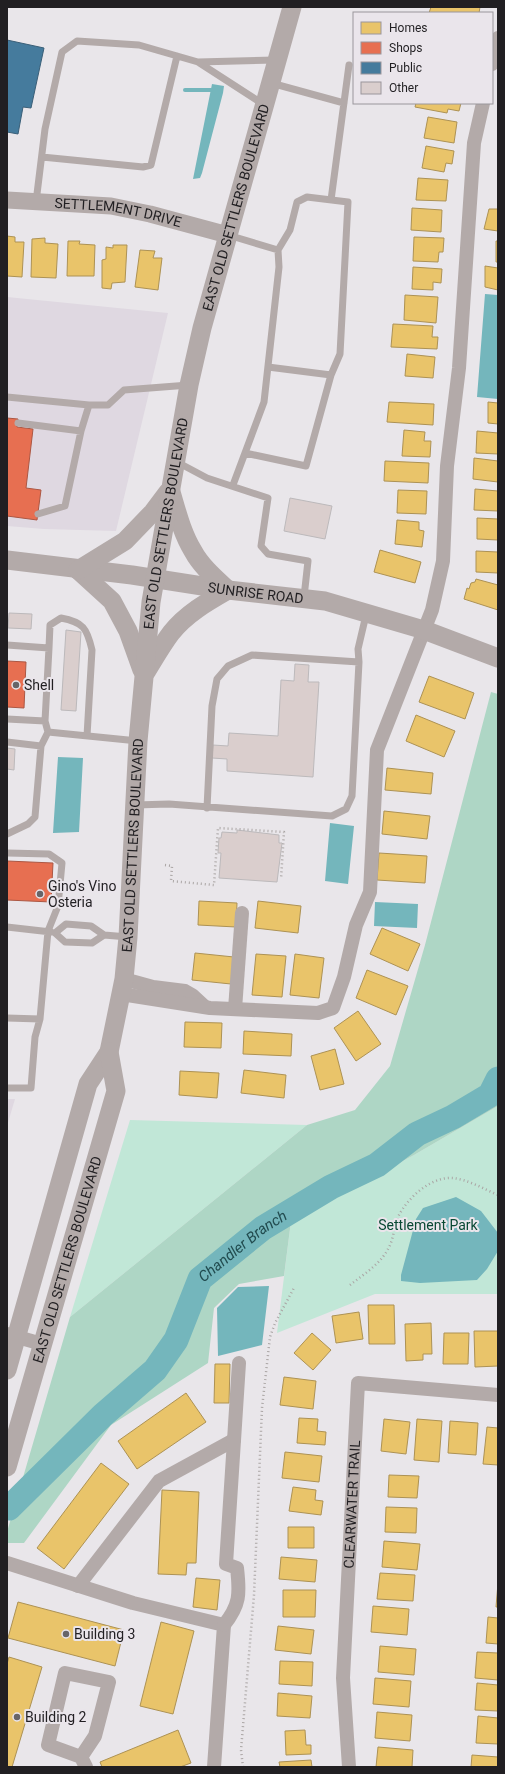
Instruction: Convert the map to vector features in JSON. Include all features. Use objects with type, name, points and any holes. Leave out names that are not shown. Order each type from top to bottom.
[{"type":"main road","name":"EAST OLD SETTLERS BOULEVARD","points":[[7,1467],[116,1091],[109,1052],[122,986],[128,937],[138,741],[155,579],[189,385],[202,328],[292,7]]},
{"type":"main road","points":[[144,675],[128,631],[119,612],[102,591],[78,570],[125,541],[153,512],[170,489]]},
{"type":"main road","points":[[144,675],[171,633],[184,619],[204,604],[228,590],[203,565],[192,551],[183,530],[170,489]]},
{"type":"main road","name":"SUNRISE ROAD","points":[[7,560],[228,590],[325,601],[424,630],[498,658]]},
{"type":"main road","name":"EAST OLD SETTLERS BOULEVARD","points":[[7,1370],[12,1335],[88,1084],[109,1052]]},
{"type":"street","points":[[493,60],[498,38]]},
{"type":"street","points":[[122,986],[208,1008],[318,1013],[333,1008],[344,977],[356,925],[370,892],[377,750],[432,610],[443,561],[447,466],[459,368],[474,143],[483,104]]},
{"type":"street","name":"SETTLEMENT DRIVE","points":[[7,200],[111,206],[150,214],[228,235]]},
{"type":"street","points":[[235,1009],[242,914]]},
{"type":"street","points":[[12,1335],[42,1344]]},
{"type":"street","points":[[214,1767],[224,1625],[234,1613],[240,1591],[237,1568],[226,1564],[239,1363]]},
{"type":"street","name":"CLEARWATER TRAIL","points":[[349,1767],[343,1678],[358,1383],[498,1394]]},
{"type":"street","points":[[78,1586],[159,1481],[234,1440]]},
{"type":"street","points":[[7,1563],[133,1603],[224,1625]]},
{"type":"street","points":[[65,1673],[109,1682],[95,1736],[84,1762],[48,1745],[65,1673]]},
{"type":"lane","points":[[36,202],[45,129],[55,79],[62,52],[77,41],[139,46],[198,62],[265,105]]},
{"type":"lane","points":[[42,157],[143,167],[151,165],[177,56]]},
{"type":"lane","points":[[198,62],[277,60]]},
{"type":"lane","points":[[331,200],[349,65]]},
{"type":"lane","points":[[271,83],[344,103]]},
{"type":"lane","points":[[233,485],[264,402],[279,267],[278,250],[290,230],[297,202],[307,197],[348,202],[340,354],[331,375],[306,466],[245,453]]},
{"type":"lane","points":[[228,235],[278,250]]},
{"type":"lane","points":[[268,367],[331,375]]},
{"type":"lane","points":[[7,397],[89,405],[108,405],[124,390],[189,385]]},
{"type":"lane","points":[[38,514],[65,506],[81,431],[89,405]]},
{"type":"lane","points":[[18,423],[81,431]]},
{"type":"lane","points":[[175,461],[207,478],[233,485],[268,498],[261,546],[268,554],[308,561],[304,598]]},
{"type":"lane","points":[[135,805],[169,804],[332,816],[346,809],[352,796],[359,662],[358,649],[366,613]]},
{"type":"lane","points":[[7,834],[28,824],[35,817],[41,746],[48,732],[45,721],[50,625],[61,618],[76,621],[84,627],[92,650],[87,736]]},
{"type":"lane","points":[[7,645],[49,648]]},
{"type":"lane","points":[[207,808],[212,706],[217,679],[228,666],[252,655],[359,662]]},
{"type":"lane","points":[[7,719],[45,721]]},
{"type":"lane","points":[[48,732],[138,741]]},
{"type":"lane","points":[[7,742],[41,746]]},
{"type":"lane","points":[[7,853],[49,854],[62,863],[58,906],[52,932],[40,1019],[35,1037],[31,1088],[7,1088]]},
{"type":"lane","points":[[52,932],[66,924],[92,926],[104,935],[128,937]]},
{"type":"lane","points":[[7,927],[52,932],[65,942],[92,942],[104,935]]},
{"type":"lane","points":[[7,1018],[40,1019]]},
{"type":"path","points":[[165,865],[172,866],[171,881],[214,885],[218,828],[284,832],[281,879]]},
{"type":"path","points":[[350,1285],[373,1268],[383,1257],[390,1246],[399,1216],[406,1204],[432,1183],[452,1178],[498,1195]]},
{"type":"path","points":[[243,1767],[241,1750],[259,1522],[262,1408],[270,1337],[275,1323],[294,1288]]},
{"type":"shaded area","points":[[7,297],[168,313],[116,531],[44,529],[7,526]]},
{"type":"shaded area","points":[[7,1099],[15,1099],[7,1126]]},
{"type":"green space","points":[[491,692],[498,694],[498,1106],[414,1155],[291,1221],[284,1276],[239,1284],[214,1308],[208,1363],[111,1425],[24,1543],[7,1543],[7,1532],[70,1317],[307,1125],[355,1110],[390,1066],[425,945]]},
{"type":"green space","name":"Settlement Park","points":[[498,1106],[498,1294],[375,1294],[277,1333],[291,1221],[414,1155]]},
{"type":"green space","points":[[130,1120],[307,1125],[70,1317]]},
{"type":"water","points":[[212,84],[224,86],[223,93],[202,173],[200,178],[193,179]]},
{"type":"water","points":[[485,294],[498,295],[498,399],[477,397]]},
{"type":"water","points":[[58,757],[83,758],[79,832],[53,833]]},
{"type":"water","points":[[330,823],[354,826],[348,884],[325,881]]},
{"type":"water","points":[[375,902],[418,904],[417,928],[374,926]]},
{"type":"water","points":[[456,1197],[481,1211],[498,1233],[498,1251],[487,1269],[477,1280],[420,1283],[401,1281],[401,1275],[416,1219],[423,1208]]},
{"type":"water","points":[[269,1286],[262,1345],[218,1356],[217,1308],[238,1287]]},
{"type":"building: Homes","points":[[431,7],[480,7],[479,12],[429,12]]},
{"type":"building: Homes","points":[[416,104],[461,104],[459,111],[448,109],[447,113],[415,107]]},
{"type":"building: Homes","points":[[428,117],[457,122],[454,143],[424,138]]},
{"type":"building: Homes","points":[[426,146],[454,151],[452,164],[446,163],[444,172],[422,168]]},
{"type":"building: Homes","points":[[418,178],[448,180],[446,201],[416,200]]},
{"type":"building: Homes","points":[[412,208],[442,210],[441,232],[411,230]]},
{"type":"building: Homes","points":[[489,209],[498,209],[498,231],[484,229]]},
{"type":"building: Homes","points":[[7,236],[15,237],[15,242],[24,242],[22,277],[7,276]]},
{"type":"building: Homes","points":[[414,237],[444,238],[443,252],[439,252],[438,262],[413,261]]},
{"type":"building: Homes","points":[[45,238],[45,243],[58,244],[56,278],[31,277],[32,239]]},
{"type":"building: Homes","points":[[68,241],[80,241],[79,244],[95,245],[94,276],[67,276]]},
{"type":"building: Homes","points":[[496,241],[498,241],[498,262],[496,262]]},
{"type":"building: Homes","points":[[113,245],[127,245],[125,282],[112,283],[111,289],[102,288],[102,260],[106,259],[106,247],[113,248]]},
{"type":"building: Homes","points":[[140,250],[155,251],[153,258],[162,258],[158,290],[135,287]]},
{"type":"building: Homes","points":[[485,266],[498,268],[498,290],[485,287]]},
{"type":"building: Homes","points":[[413,267],[442,269],[441,283],[433,282],[433,290],[412,289]]},
{"type":"building: Homes","points":[[405,295],[438,297],[436,323],[404,320]]},
{"type":"building: Homes","points":[[393,324],[433,326],[432,337],[438,337],[437,349],[391,347]]},
{"type":"building: Homes","points":[[407,354],[435,357],[433,378],[405,376]]},
{"type":"building: Homes","points":[[389,402],[434,404],[433,425],[387,422]]},
{"type":"building: Homes","points":[[488,402],[498,403],[498,424],[488,423]]},
{"type":"building: Homes","points":[[404,430],[425,432],[424,441],[431,441],[430,457],[402,456]]},
{"type":"building: Homes","points":[[477,431],[498,433],[498,454],[476,453]]},
{"type":"building: Homes","points":[[474,458],[498,461],[498,482],[473,479]]},
{"type":"building: Homes","points":[[385,461],[429,463],[428,483],[384,481]]},
{"type":"building: Homes","points":[[475,489],[498,491],[498,511],[474,510]]},
{"type":"building: Homes","points":[[398,490],[427,491],[426,514],[397,513]]},
{"type":"building: Homes","points":[[477,518],[498,519],[498,540],[477,539]]},
{"type":"building: Homes","points":[[397,520],[419,522],[419,530],[424,531],[422,547],[395,544]]},
{"type":"building: Homes","points":[[380,550],[421,562],[415,583],[374,572]]},
{"type":"building: Homes","points":[[476,551],[498,552],[498,573],[476,572]]},
{"type":"building: Homes","points":[[476,579],[498,585],[498,610],[464,599],[467,588],[469,589],[471,583],[475,582]]},
{"type":"building: Homes","points":[[429,676],[474,693],[465,719],[419,702]]},
{"type":"building: Homes","points":[[416,715],[455,731],[444,757],[406,741]]},
{"type":"building: Homes","points":[[387,768],[433,773],[431,794],[385,790]]},
{"type":"building: Homes","points":[[384,811],[430,816],[427,839],[382,834]]},
{"type":"building: Homes","points":[[379,853],[427,856],[425,883],[377,880]]},
{"type":"building: Homes","points":[[199,901],[237,903],[236,927],[198,925]]},
{"type":"building: Homes","points":[[258,901],[301,906],[298,933],[255,928]]},
{"type":"building: Homes","points":[[382,928],[420,944],[408,971],[370,954]]},
{"type":"building: Homes","points":[[195,953],[234,957],[231,984],[192,980]]},
{"type":"building: Homes","points":[[256,954],[286,956],[282,997],[252,995]]},
{"type":"building: Homes","points":[[295,954],[324,958],[319,998],[290,995]]},
{"type":"building: Homes","points":[[367,970],[408,986],[396,1015],[356,998]]},
{"type":"building: Homes","points":[[358,1011],[381,1044],[356,1061],[334,1028]]},
{"type":"building: Homes","points":[[185,1022],[222,1023],[221,1048],[184,1047]]},
{"type":"building: Homes","points":[[244,1031],[292,1034],[291,1056],[243,1054]]},
{"type":"building: Homes","points":[[335,1049],[344,1084],[320,1090],[311,1056]]},
{"type":"building: Homes","points":[[244,1070],[286,1075],[284,1098],[241,1093]]},
{"type":"building: Homes","points":[[180,1071],[219,1073],[217,1098],[179,1095]]},
{"type":"building: Homes","points":[[368,1305],[394,1305],[395,1344],[369,1344]]},
{"type":"building: Homes","points":[[359,1312],[363,1339],[336,1343],[332,1316]]},
{"type":"building: Homes","points":[[431,1323],[432,1354],[423,1354],[423,1360],[406,1361],[405,1324]]},
{"type":"building: Homes","points":[[474,1331],[498,1331],[498,1366],[475,1367]]},
{"type":"building: Homes","points":[[312,1333],[331,1350],[313,1370],[294,1353]]},
{"type":"building: Homes","points":[[444,1333],[469,1333],[468,1364],[443,1364]]},
{"type":"building: Homes","points":[[215,1364],[230,1364],[229,1403],[214,1403]]},
{"type":"building: Homes","points":[[284,1377],[316,1381],[313,1409],[280,1405]]},
{"type":"building: Homes","points":[[186,1393],[206,1422],[137,1469],[118,1441]]},
{"type":"building: Homes","points":[[299,1418],[318,1419],[317,1431],[326,1432],[325,1445],[297,1443]]},
{"type":"building: Homes","points":[[384,1419],[410,1422],[406,1454],[381,1451]]},
{"type":"building: Homes","points":[[417,1419],[442,1421],[439,1462],[414,1460]]},
{"type":"building: Homes","points":[[450,1421],[478,1423],[476,1455],[448,1453]]},
{"type":"building: Homes","points":[[487,1427],[498,1428],[498,1465],[483,1464]]},
{"type":"building: Homes","points":[[285,1452],[322,1456],[319,1482],[282,1478]]},
{"type":"building: Homes","points":[[101,1463],[129,1484],[64,1569],[37,1548]]},
{"type":"building: Homes","points":[[389,1475],[419,1476],[417,1498],[388,1497]]},
{"type":"building: Homes","points":[[293,1487],[316,1490],[315,1500],[323,1501],[321,1515],[289,1511]]},
{"type":"building: Homes","points":[[162,1490],[199,1492],[196,1563],[187,1563],[186,1575],[158,1574]]},
{"type":"building: Homes","points":[[386,1507],[417,1508],[416,1533],[385,1532]]},
{"type":"building: Homes","points":[[288,1527],[314,1527],[314,1548],[288,1548]]},
{"type":"building: Homes","points":[[384,1541],[420,1544],[417,1570],[382,1567]]},
{"type":"building: Homes","points":[[281,1557],[317,1560],[315,1582],[279,1579]]},
{"type":"building: Homes","points":[[380,1573],[415,1575],[413,1601],[377,1599]]},
{"type":"building: Homes","points":[[196,1578],[220,1580],[217,1610],[193,1607]]},
{"type":"building: Homes","points":[[498,1583],[498,1607],[496,1607]]},
{"type":"building: Homes","points":[[283,1590],[316,1590],[315,1617],[283,1617]]},
{"type":"building: Homes","name":"Building 3","points":[[18,1602],[124,1630],[115,1666],[8,1638]]},
{"type":"building: Homes","points":[[373,1606],[409,1609],[407,1635],[371,1632]]},
{"type":"building: Homes","points":[[488,1617],[498,1618],[498,1644],[486,1643]]},
{"type":"building: Homes","points":[[161,1622],[194,1631],[173,1714],[140,1706]]},
{"type":"building: Homes","points":[[278,1626],[314,1630],[311,1654],[275,1650]]},
{"type":"building: Homes","points":[[380,1646],[416,1649],[414,1675],[378,1672]]},
{"type":"building: Homes","points":[[477,1652],[498,1653],[498,1680],[475,1678]]},
{"type":"building: Homes","name":"Building 2","points":[[9,1657],[42,1667],[12,1767],[7,1767],[7,1664]]},
{"type":"building: Homes","points":[[280,1661],[313,1662],[312,1686],[279,1684]]},
{"type":"building: Homes","points":[[375,1678],[411,1681],[409,1707],[373,1704]]},
{"type":"building: Homes","points":[[477,1683],[498,1685],[498,1711],[475,1710]]},
{"type":"building: Homes","points":[[278,1693],[312,1696],[310,1718],[277,1716]]},
{"type":"building: Homes","points":[[377,1712],[412,1715],[410,1741],[375,1738]]},
{"type":"building: Homes","points":[[478,1716],[498,1718],[498,1744],[476,1743]]},
{"type":"building: Homes","points":[[178,1730],[191,1763],[180,1767],[102,1767],[100,1762]]},
{"type":"building: Homes","points":[[305,1730],[306,1745],[311,1745],[311,1754],[286,1755],[285,1731]]},
{"type":"building: Homes","points":[[378,1747],[413,1750],[412,1767],[376,1767]]},
{"type":"building: Homes","points":[[472,1755],[498,1757],[498,1767],[471,1767]]},
{"type":"building: Homes","points":[[311,1760],[312,1767],[280,1767],[279,1762]]},
{"type":"building: Shops","points":[[7,418],[18,419],[17,427],[33,429],[26,488],[41,490],[37,520],[7,516]]},
{"type":"building: Shops","name":"Shell","points":[[7,661],[26,662],[24,708],[7,707]]},
{"type":"building: Shops","points":[[7,861],[53,863],[51,902],[7,900]]},
{"type":"building: Public","points":[[7,40],[44,48],[31,108],[23,107],[18,134],[7,132]]},
{"type":"building: Other","points":[[290,498],[332,506],[325,539],[284,531]]},
{"type":"building: Other","points":[[9,613],[32,614],[31,629],[8,628]]},
{"type":"building: Other","points":[[66,630],[81,632],[76,711],[61,710]]},
{"type":"building: Other","points":[[295,664],[309,665],[308,682],[319,682],[313,777],[227,771],[227,759],[212,758],[213,745],[228,746],[229,733],[278,736],[281,680],[294,681]]},
{"type":"building: Other","points":[[7,748],[15,749],[14,770],[7,769]]},
{"type":"building: Other","points":[[237,830],[279,835],[279,843],[282,843],[277,882],[219,878],[221,853],[218,853],[219,838],[221,838],[222,832],[237,833]]},
{"type":"waterway","points":[[185,90],[211,90]]},
{"type":"waterway","name":"Chandler Branch","points":[[9,1508],[103,1415],[155,1370],[176,1340],[200,1279],[263,1228],[331,1187],[377,1165],[417,1134],[453,1117],[490,1095],[498,1079]]},
{"type":"place","name":"Shell","points":[[16,685]]},
{"type":"place","name":"Gino's Vino Osteria","points":[[40,894]]},
{"type":"place","name":"Building 3","points":[[66,1634]]},
{"type":"place","name":"Building 2","points":[[17,1717]]}]
